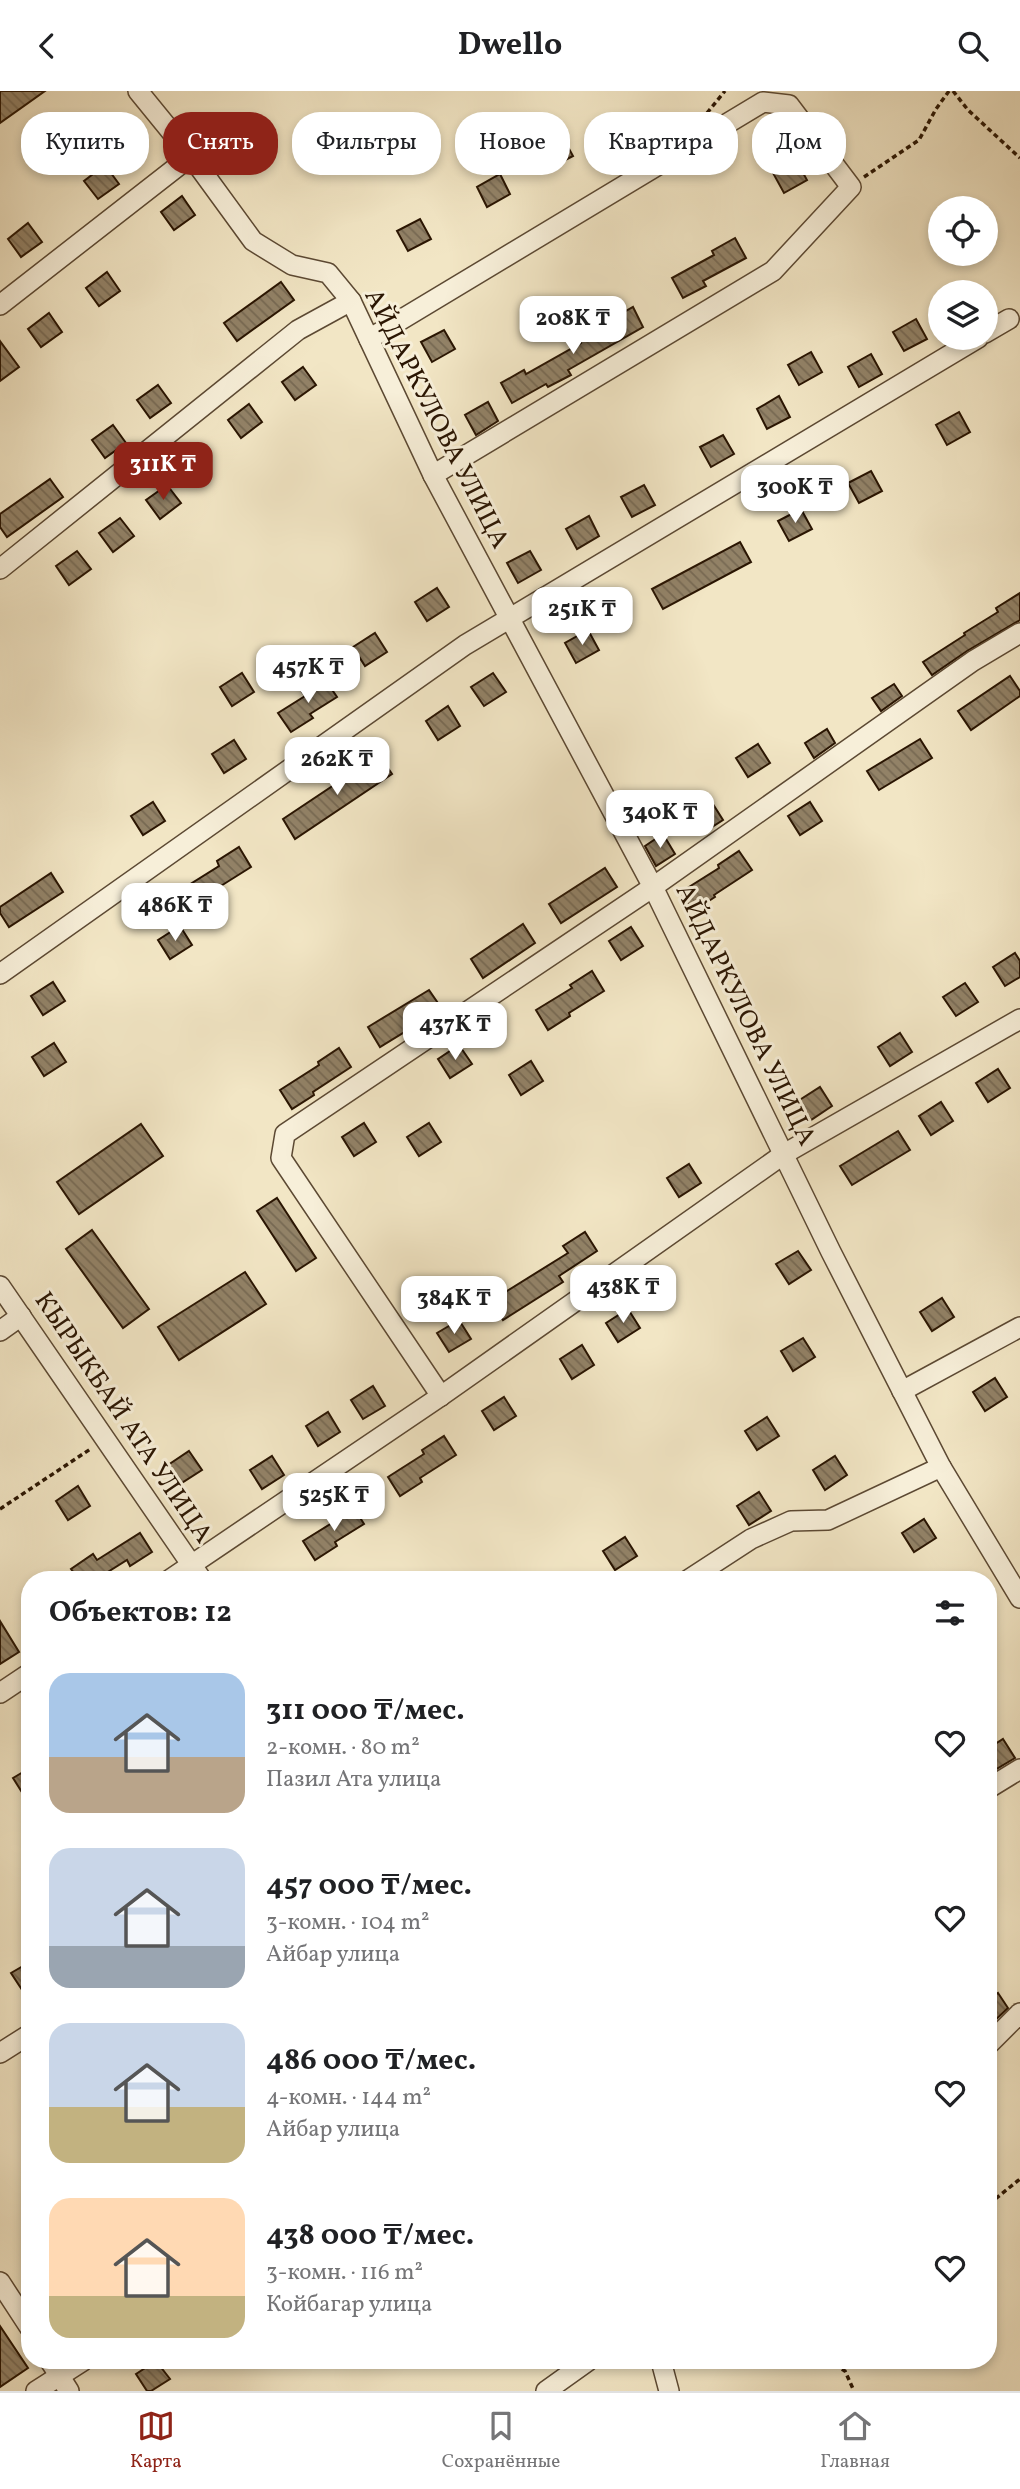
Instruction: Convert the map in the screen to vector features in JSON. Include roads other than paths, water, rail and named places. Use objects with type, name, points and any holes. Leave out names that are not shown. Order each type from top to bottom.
[{"type":"street","name":"АЙДАРКУЛОВА УЛИЦА","points":[[138,91],[163,122]]},
{"type":"street","points":[[369,339],[763,102],[789,105],[851,187],[773,271],[433,475]]},
{"type":"street","points":[[0,305],[167,175]]},
{"type":"street","name":"АЙДАРКУЛОВА УЛИЦА","points":[[205,175],[253,241],[292,265],[328,273],[351,301],[433,475],[653,887],[831,1252],[941,1468],[1020,1598]]},
{"type":"street","points":[[0,569],[298,330],[351,301]]},
{"type":"street","points":[[998,325],[1009,319]]},
{"type":"street","points":[[0,974],[466,645],[958,350]]},
{"type":"street","points":[[441,1396],[282,1157],[285,1134],[653,887],[973,661],[1020,633]]},
{"type":"street","points":[[200,1571],[441,1396],[785,1154],[1020,1019]]},
{"type":"street","name":"КЫРЫКБАЙ АТА УЛИЦА","points":[[0,1286],[196,1571]]},
{"type":"street","points":[[0,1331],[21,1317]]},
{"type":"street","points":[[902,1391],[1020,1327]]},
{"type":"street","points":[[702,1571],[751,1539],[791,1521],[828,1520],[941,1468]]},
{"type":"street","points":[[0,1693],[21,1679]]},
{"type":"street","points":[[997,1784],[1020,1769]]},
{"type":"street","points":[[997,2036],[1020,2013]]},
{"type":"street","points":[[0,2053],[21,2039]]},
{"type":"street","points":[[0,2282],[21,2314]]},
{"type":"street","points":[[546,2391],[577,2369]]},
{"type":"street","points":[[663,2369],[669,2391]]},
{"type":"street","points":[[36,2391],[60,2376]]}]
